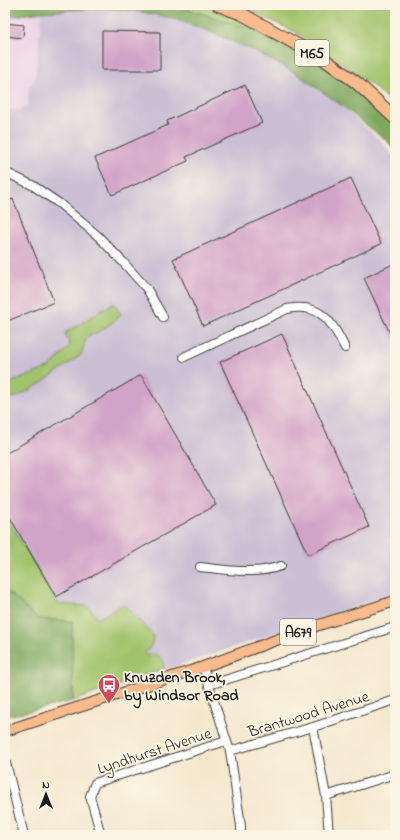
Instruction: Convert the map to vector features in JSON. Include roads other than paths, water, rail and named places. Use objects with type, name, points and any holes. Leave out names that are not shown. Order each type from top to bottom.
[{"type":"highway","name":"M65","points":[[218,5],[242,14],[325,60],[357,83],[395,118]]},
{"type":"main road","name":"A679","points":[[5,730],[202,667],[303,630],[395,601]]},
{"type":"street","points":[[5,172],[32,185],[60,204],[98,236],[147,289],[163,317]]},
{"type":"street","points":[[184,357],[287,309],[295,308],[310,309],[328,319],[337,331],[345,348]]},
{"type":"street","points":[[200,567],[246,571],[263,570],[281,566]]},
{"type":"street","points":[[209,685],[395,627]]},
{"type":"street","points":[[202,667],[230,752],[241,835]]},
{"type":"street","name":"Brantwood Avenue","points":[[230,752],[395,700]]},
{"type":"street","points":[[313,727],[326,796],[329,835]]},
{"type":"street","name":"Lyndhurst Avenue","points":[[101,835],[90,796],[95,783],[226,741]]},
{"type":"street","points":[[5,759],[24,835]]},
{"type":"street","points":[[326,796],[395,774]]},
{"type":"place","name":"Knuzden Brook, by Windsor Road","points":[[109,704]]}]
